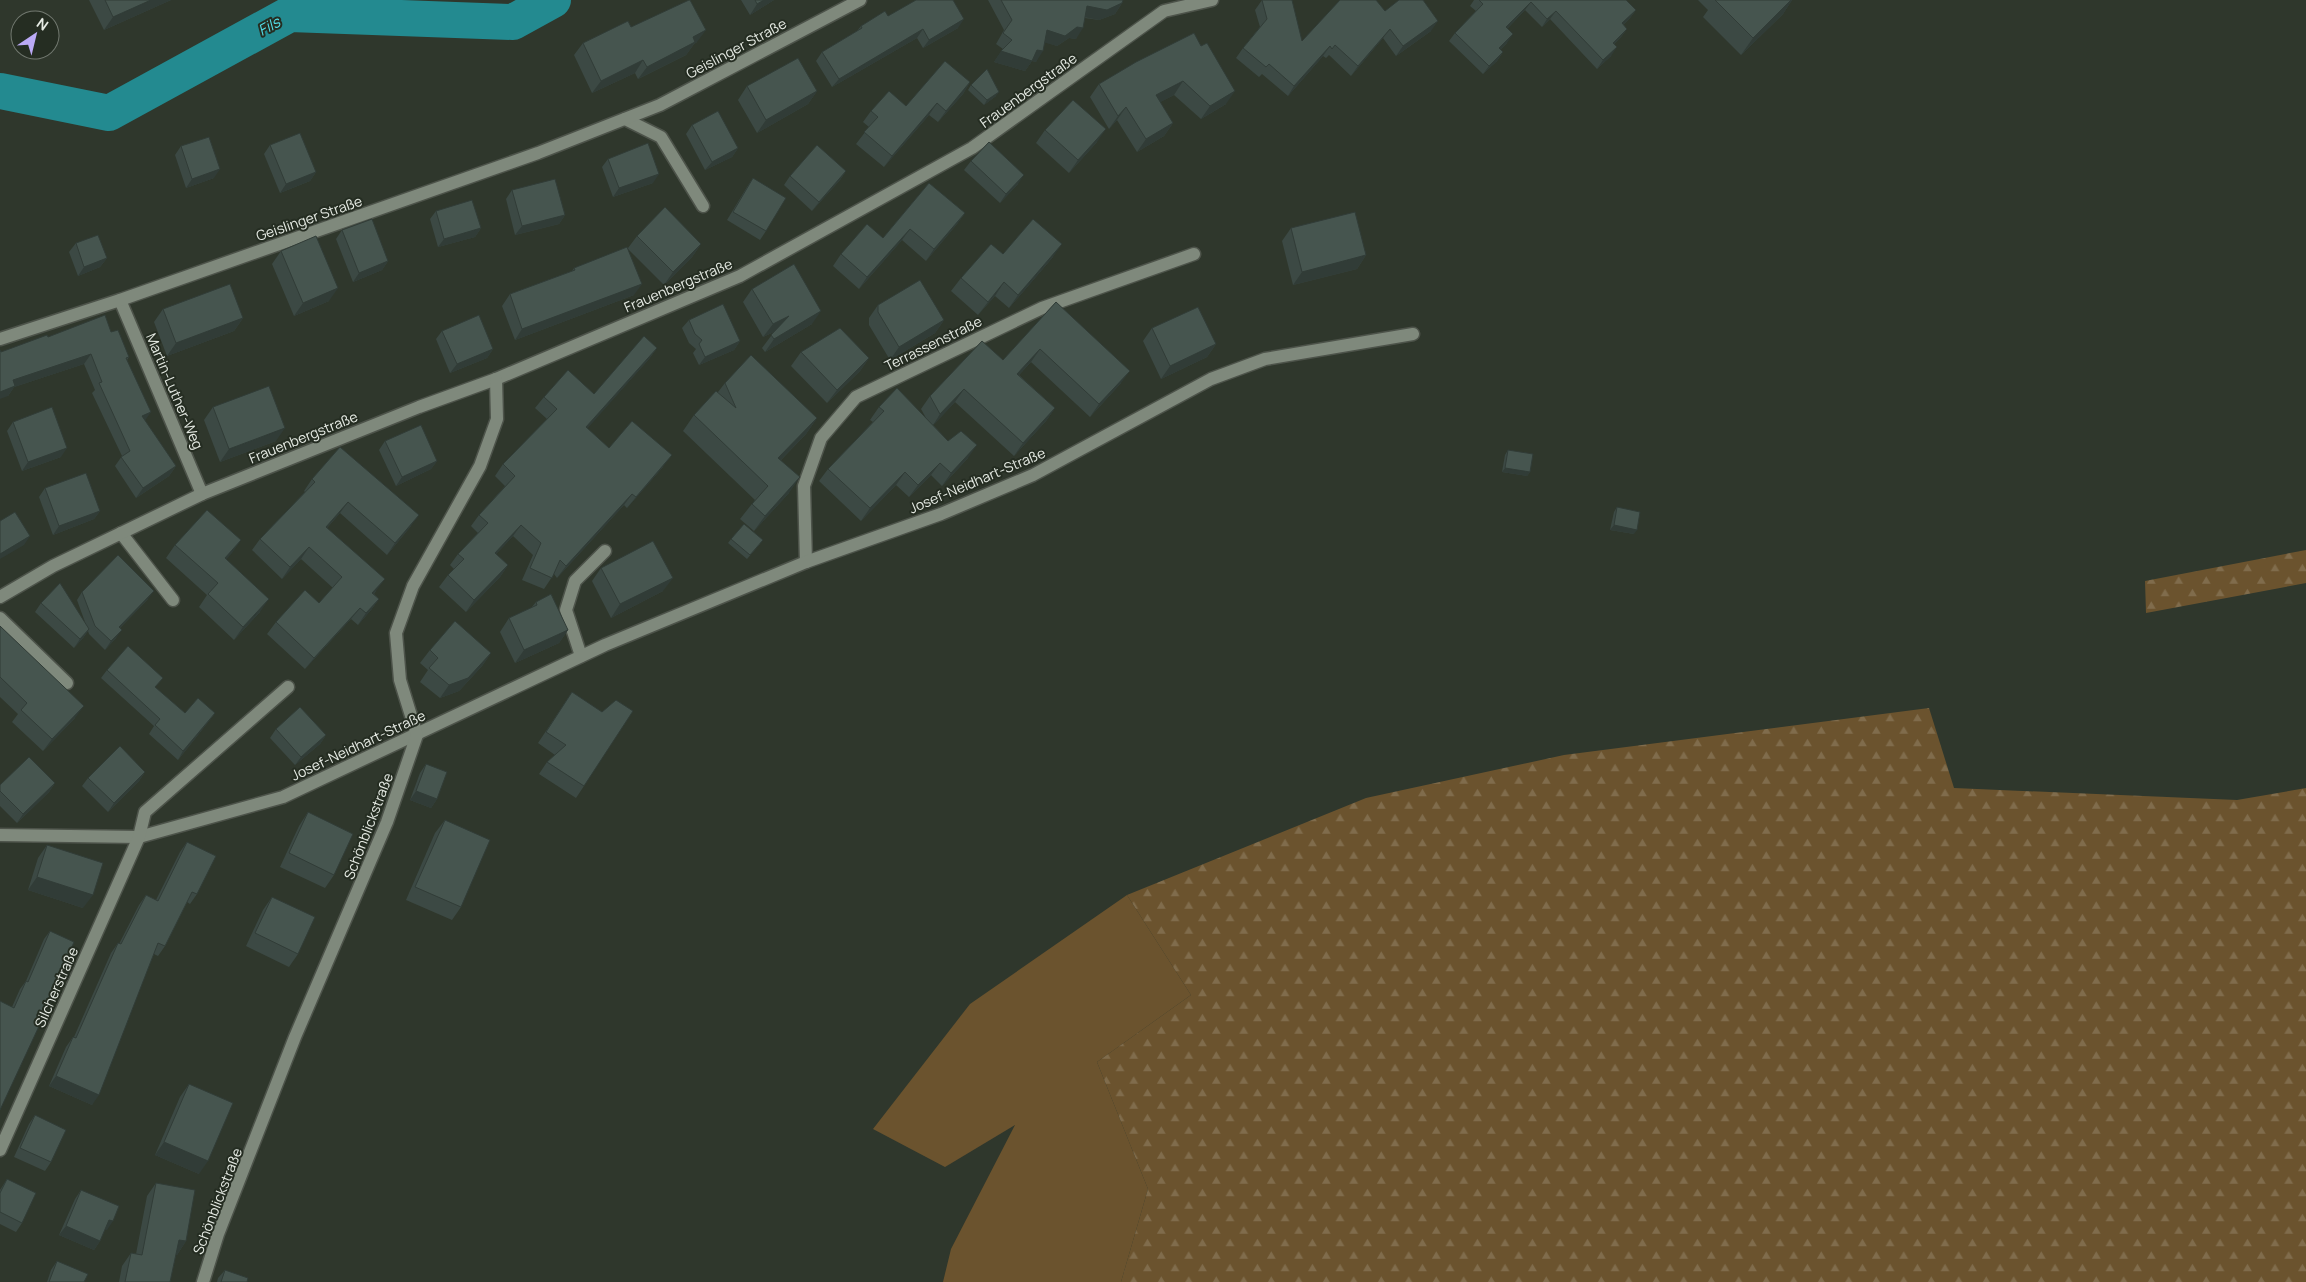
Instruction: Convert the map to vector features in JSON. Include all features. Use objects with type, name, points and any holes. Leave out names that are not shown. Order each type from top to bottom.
[{"type":"street","name":"Geislinger Straße","points":[[0,339],[120,300],[538,153],[625,119],[660,105],[860,0]]},
{"type":"street","name":"Frauenbergstraße","points":[[0,598],[53,566],[202,494],[496,378],[740,276],[972,148],[1164,11],[1212,0]]},
{"type":"street","points":[[625,119],[661,137],[703,206]]},
{"type":"street","name":"Terrassenstraße","points":[[806,562],[804,486],[821,438],[856,397],[1042,308],[1194,254]]},
{"type":"street","name":"Martin-Luther-Weg","points":[[120,300],[202,494]]},
{"type":"street","name":"Josef-Neidhart-Straße","points":[[0,835],[139,837],[283,797],[581,656],[806,562],[941,514],[1033,475],[1211,379],[1265,359],[1413,334]]},
{"type":"street","points":[[417,735],[400,680],[396,632],[414,586],[480,466],[497,420],[496,378]]},
{"type":"street","points":[[121,533],[173,600]]},
{"type":"street","points":[[581,656],[566,610],[575,581],[605,551]]},
{"type":"street","points":[[0,618],[67,684]]},
{"type":"street","points":[[139,837],[145,812],[288,687]]},
{"type":"street","name":"Schönblickstraße","points":[[203,1282],[218,1234],[295,1037],[388,822],[417,735]]},
{"type":"street","name":"Silcherstraße","points":[[0,1150],[139,837]]},
{"type":"green space","points":[[2306,550],[2306,583],[2146,613],[2145,581]]},
{"type":"green space","points":[[1929,708],[1954,788],[2237,800],[2306,788],[2306,1282],[1121,1282],[1148,1189],[1097,1062],[1191,995],[1127,895],[1366,798],[1564,755]]},
{"type":"green space","points":[[1127,895],[1191,995],[1097,1062],[1148,1189],[1121,1282],[943,1282],[951,1249],[1015,1125],[945,1167],[873,1129],[970,1004]]},
{"type":"building","points":[[105,0],[151,0],[113,17]]},
{"type":"building","points":[[689,0],[706,30],[693,37],[695,42],[647,67],[643,60],[601,81],[583,43],[628,21],[631,27]]},
{"type":"building","points":[[755,0],[764,0],[757,4]]},
{"type":"building","points":[[916,0],[953,0],[964,19],[929,40],[923,29],[839,79],[822,52],[862,28],[861,26],[885,11],[888,16]]},
{"type":"building","points":[[1001,0],[1123,0],[1122,3],[1107,10],[1087,6],[1083,28],[1077,27],[1065,36],[1047,30],[1043,51],[1037,50],[1032,61],[1001,51],[1012,40],[1003,33],[1012,20]]},
{"type":"building","points":[[1262,0],[1292,0],[1302,41],[1340,0],[1376,0],[1385,11],[1399,0],[1423,0],[1438,21],[1403,46],[1390,29],[1358,66],[1335,45],[1332,49],[1330,46],[1294,86],[1269,64],[1266,67],[1243,48],[1267,19]]},
{"type":"building","points":[[1479,0],[1626,0],[1636,10],[1622,23],[1627,29],[1613,43],[1617,47],[1603,60],[1556,11],[1547,19],[1531,2],[1506,27],[1513,34],[1499,48],[1503,52],[1489,66],[1455,33],[1483,4]]},
{"type":"building","points":[[1715,0],[1791,0],[1753,38]]},
{"type":"building","points":[[1194,33],[1201,46],[1207,43],[1235,91],[1210,106],[1183,81],[1156,95],[1173,123],[1146,139],[1126,107],[1118,116],[1099,84],[1136,62]]},
{"type":"building","points":[[798,58],[817,91],[766,120],[747,86]]},
{"type":"building","points":[[945,61],[970,82],[946,111],[937,103],[892,156],[864,132],[878,117],[871,111],[889,91],[906,106]]},
{"type":"building","points":[[987,69],[999,92],[987,100],[971,85]]},
{"type":"building","points":[[1073,100],[1106,129],[1078,160],[1045,130]]},
{"type":"building","points":[[718,111],[738,148],[712,162],[692,125]]},
{"type":"building","points":[[300,133],[316,172],[286,184],[270,145]]},
{"type":"building","points":[[209,137],[220,169],[192,179],[181,146]]},
{"type":"building","points":[[989,142],[1024,175],[1006,194],[971,161]]},
{"type":"building","points":[[648,143],[659,174],[619,188],[608,159]]},
{"type":"building","points":[[817,145],[846,171],[819,202],[790,176]]},
{"type":"building","points":[[753,178],[786,198],[766,231],[733,212]]},
{"type":"building","points":[[555,179],[565,215],[522,226],[512,190]]},
{"type":"building","points":[[929,183],[965,213],[934,249],[910,229],[867,277],[841,254],[867,224],[883,238]]},
{"type":"building","points":[[472,200],[481,228],[444,239],[436,211]]},
{"type":"building","points":[[665,207],[701,244],[673,272],[637,236]]},
{"type":"building","points":[[1355,212],[1366,255],[1302,272],[1291,228]]},
{"type":"building","points":[[372,219],[388,261],[359,273],[342,230]]},
{"type":"building","points":[[1033,219],[1062,244],[1018,295],[1004,282],[988,302],[961,278],[991,244],[1003,254]]},
{"type":"building","points":[[98,235],[107,258],[84,267],[76,243]]},
{"type":"building","points":[[316,236],[338,288],[303,303],[281,251]]},
{"type":"building","points":[[627,247],[642,284],[522,329],[510,294],[575,270],[574,268]]},
{"type":"building","points":[[794,264],[821,311],[774,339],[771,335],[789,316],[773,324],[752,289]]},
{"type":"building","points":[[920,280],[944,320],[899,347],[878,312],[878,305]]},
{"type":"building","points":[[230,284],[243,318],[176,343],[163,309]]},
{"type":"building","points":[[1056,302],[1130,371],[1099,404],[1040,349],[1017,374],[1055,408],[1023,443],[964,389],[940,414],[930,396],[982,341],[1003,360]]},
{"type":"building","points":[[723,304],[740,341],[705,357],[699,344],[702,340],[695,334],[689,320]]},
{"type":"building","points":[[1198,307],[1216,344],[1170,366],[1152,328]]},
{"type":"building","points":[[105,315],[111,332],[118,330],[129,357],[126,358],[151,412],[142,416],[176,466],[143,488],[121,457],[130,451],[99,383],[102,382],[91,354],[13,380],[15,386],[0,392],[0,350],[1,352],[47,335],[48,337]]},
{"type":"building","points":[[479,315],[493,349],[457,364],[442,331]]},
{"type":"building","points":[[840,328],[869,358],[837,390],[801,352]]},
{"type":"building","points":[[644,336],[657,348],[586,427],[609,448],[632,421],[672,455],[636,497],[632,494],[566,566],[560,560],[552,578],[530,568],[541,543],[521,525],[495,553],[508,565],[474,600],[448,575],[464,559],[458,554],[488,523],[479,515],[515,476],[503,464],[557,409],[544,397],[568,370],[594,394]]},
{"type":"building","points":[[751,355],[817,418],[778,458],[800,477],[765,516],[752,504],[768,486],[694,415],[716,391],[736,408],[725,383]]},
{"type":"building","points":[[269,386],[285,428],[229,449],[213,407]]},
{"type":"building","points":[[897,388],[948,441],[961,431],[977,445],[951,473],[940,463],[918,485],[905,472],[870,508],[828,469],[884,411],[879,407]]},
{"type":"building","points":[[52,407],[67,448],[28,462],[13,422]]},
{"type":"building","points":[[421,425],[437,461],[402,477],[385,441]]},
{"type":"building","points":[[340,447],[419,515],[395,543],[348,502],[326,527],[385,579],[372,593],[379,599],[366,613],[360,608],[314,658],[276,622],[305,590],[319,603],[342,577],[309,547],[290,567],[260,539],[315,482],[312,479]]},
{"type":"building","points":[[1508,450],[1533,454],[1530,472],[1505,468]]},
{"type":"building","points":[[86,473],[100,511],[59,526],[45,488]]},
{"type":"building","points":[[1617,507],[1640,512],[1637,530],[1614,525]]},
{"type":"building","points":[[207,510],[241,540],[225,558],[269,599],[243,627],[208,594],[218,583],[175,545]]},
{"type":"building","points":[[15,512],[30,536],[0,554],[0,521]]},
{"type":"building","points":[[744,524],[763,540],[750,555],[731,539]]},
{"type":"building","points":[[653,541],[673,578],[620,604],[601,568]]},
{"type":"building","points":[[118,555],[154,591],[119,627],[122,630],[111,641],[95,626],[82,592]]},
{"type":"building","points":[[60,583],[89,629],[80,639],[41,603]]},
{"type":"building","points":[[551,594],[568,630],[524,650],[509,618],[537,605],[536,602]]},
{"type":"building","points":[[455,621],[491,653],[468,678],[449,685],[429,668],[438,658],[430,650]]},
{"type":"building","points":[[0,626],[84,706],[52,739],[21,710],[27,703],[0,677]]},
{"type":"building","points":[[128,646],[163,678],[155,687],[185,713],[198,698],[215,713],[183,751],[155,725],[160,719],[107,670]]},
{"type":"building","points":[[572,692],[602,712],[616,700],[633,711],[584,786],[547,762],[566,745],[546,732]]},
{"type":"building","points":[[300,707],[326,735],[301,757],[276,729]]},
{"type":"building","points":[[120,746],[145,772],[114,803],[88,778]]},
{"type":"building","points":[[29,757],[55,783],[23,814],[0,791],[0,785]]},
{"type":"building","points":[[426,764],[447,772],[437,799],[416,791]]},
{"type":"building","points":[[308,812],[353,834],[334,875],[289,853]]},
{"type":"building","points":[[445,820],[490,840],[461,907],[415,887]]},
{"type":"building","points":[[187,842],[216,856],[197,894],[192,892],[165,946],[158,943],[99,1095],[56,1076],[73,1037],[76,1038],[118,943],[121,944],[146,895],[158,901]]},
{"type":"building","points":[[47,845],[103,863],[93,895],[37,877]]},
{"type":"building","points":[[272,897],[315,917],[298,954],[255,933]]},
{"type":"building","points":[[50,931],[74,942],[52,993],[54,994],[0,1110],[0,1001],[14,1008],[26,981],[28,982]]},
{"type":"building","points":[[189,1084],[233,1103],[208,1161],[164,1142]]},
{"type":"building","points":[[35,1115],[66,1130],[51,1162],[20,1148]]},
{"type":"building","points":[[7,1179],[36,1193],[22,1223],[0,1212],[0,1193]]},
{"type":"building","points":[[156,1183],[195,1190],[186,1241],[179,1240],[170,1282],[125,1282],[131,1253],[142,1255]]},
{"type":"building","points":[[81,1190],[119,1206],[113,1221],[109,1220],[100,1241],[66,1226]]},
{"type":"building","points":[[57,1261],[88,1274],[84,1282],[49,1282]]},
{"type":"building","points":[[225,1270],[248,1278],[247,1282],[221,1282]]},
{"type":"waterway","name":"Fils","points":[[0,91],[109,113],[290,14],[513,22],[553,0]]}]
